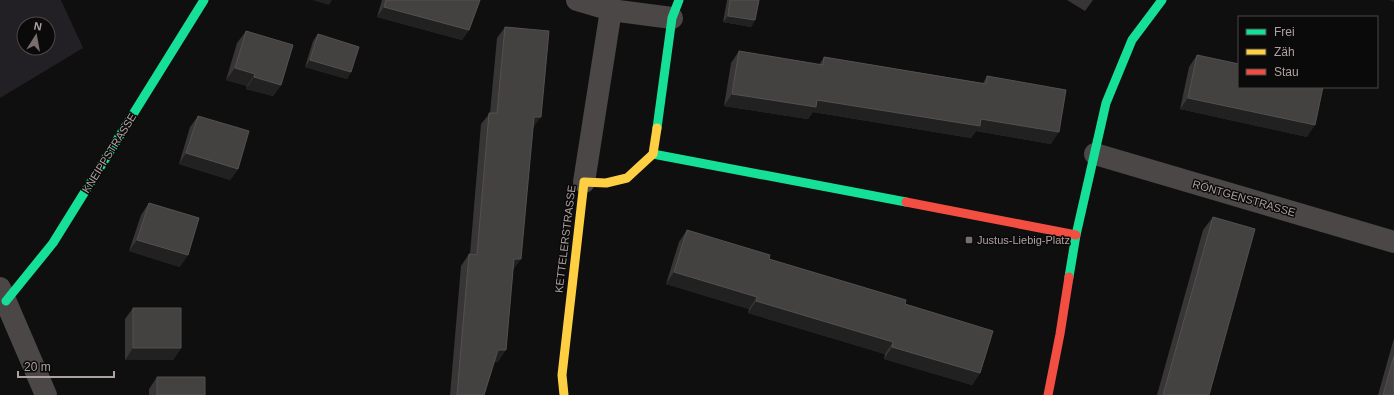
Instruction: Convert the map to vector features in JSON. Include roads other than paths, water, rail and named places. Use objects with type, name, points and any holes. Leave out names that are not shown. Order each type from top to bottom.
[{"type":"street","name":"KNEIPPSTRASSE","points":[[3,294],[54,243],[204,0]]},
{"type":"street","points":[[577,0],[611,10],[675,9],[653,154],[1076,234]]},
{"type":"street","points":[[1048,395],[1060,334],[1076,234],[1106,103],[1132,40],[1162,0]]},
{"type":"street","points":[[584,182],[611,10]]},
{"type":"street","name":"KETTELERSTRASSE","points":[[564,395],[562,375],[584,182],[606,183],[627,178],[653,154]]},
{"type":"street","name":"RÖNTGENSTRASSE","points":[[1095,154],[1394,242]]},
{"type":"street","points":[[3,294],[46,395]]},
{"type":"place","name":"Justus-Liebig-Platz","points":[[969,240]]}]
